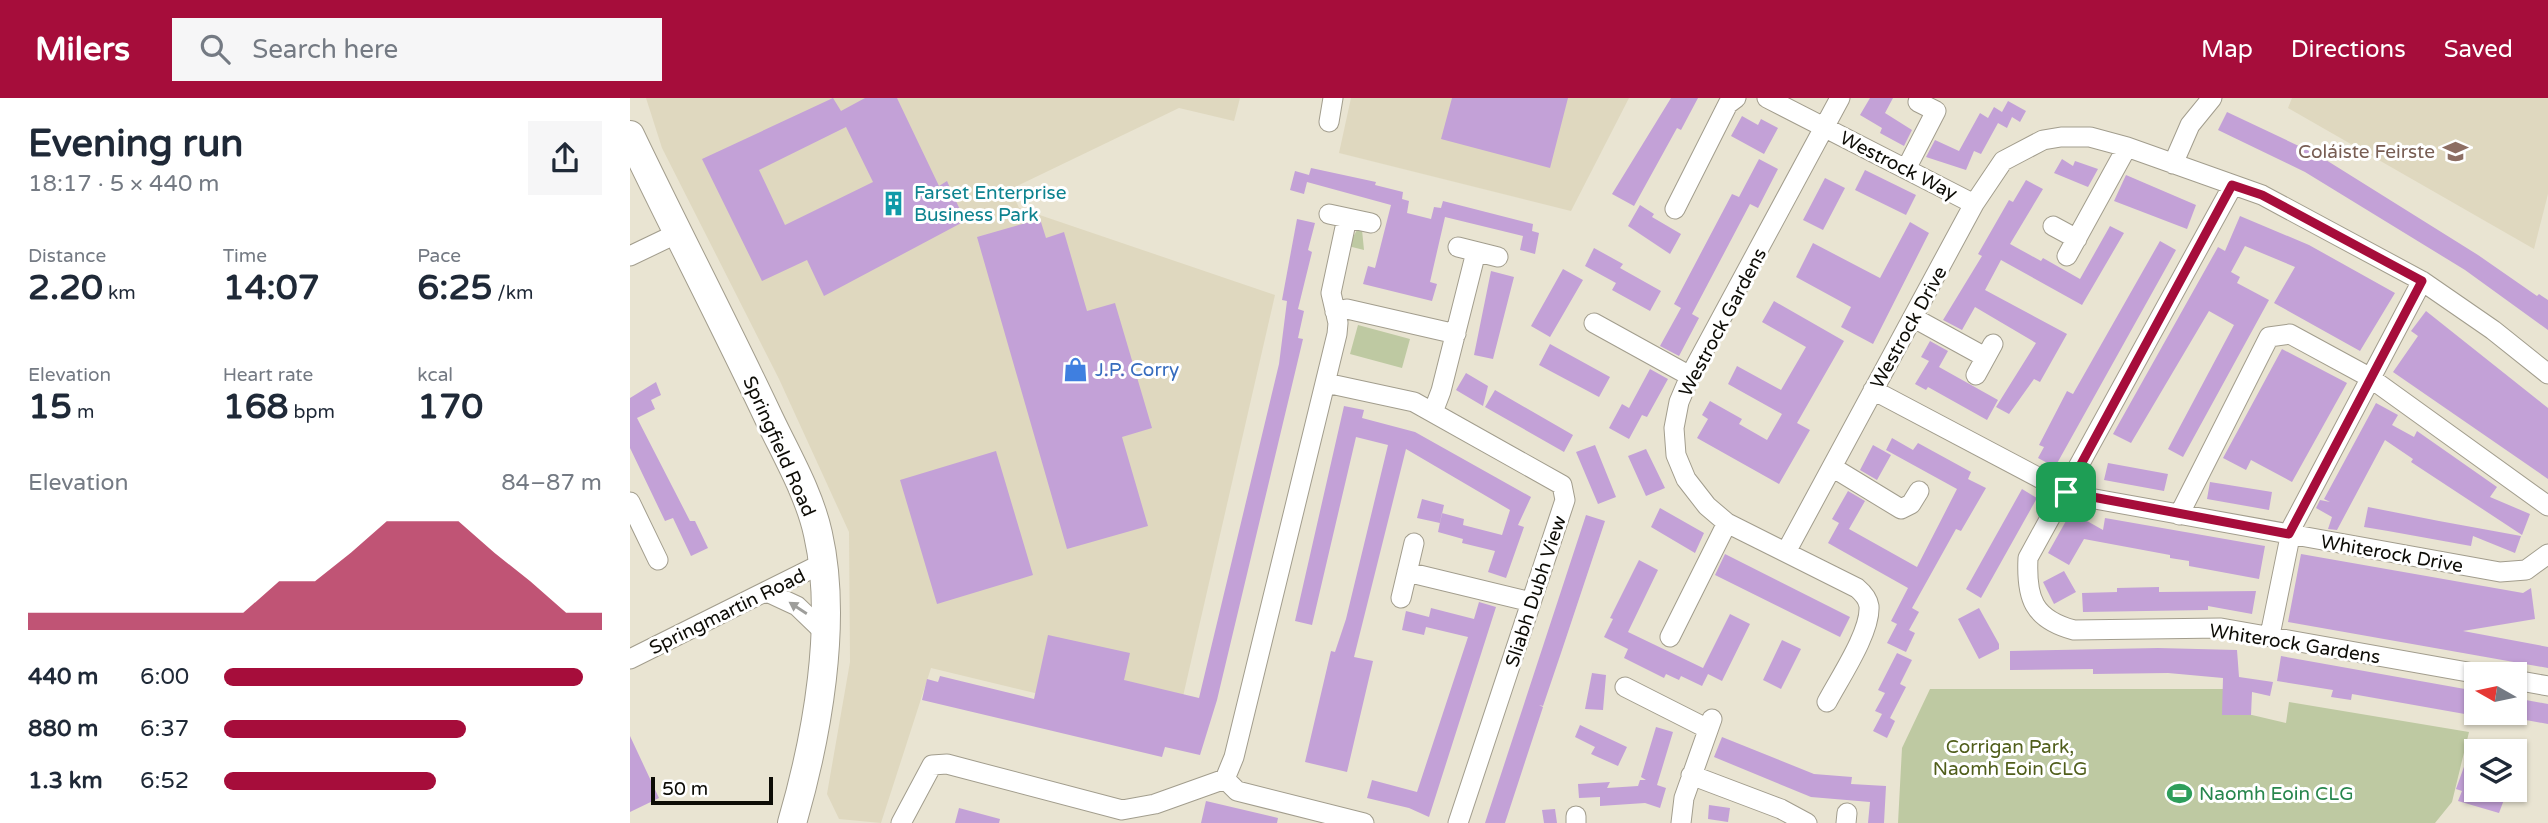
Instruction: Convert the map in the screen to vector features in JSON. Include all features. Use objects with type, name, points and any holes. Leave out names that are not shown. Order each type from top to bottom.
[{"type":"highway","name":"Springfield Road","points":[[630,135],[801,486],[818,531],[823,563],[824,632],[812,738],[793,823]]},
{"type":"street","points":[[1329,122],[1333,98]]},
{"type":"street","points":[[1675,209],[1728,104],[1736,98]]},
{"type":"street","name":"Westrock Way","points":[[1767,98],[1974,204]]},
{"type":"street","name":"Westrock Gardens","points":[[1827,702],[1868,623],[1869,604],[1865,596],[1857,588],[1727,523],[1707,506],[1686,479],[1676,455],[1674,428],[1679,402],[1690,376],[1840,98]]},
{"type":"street","points":[[2173,164],[2190,125],[2212,98]]},
{"type":"street","points":[[1906,169],[1936,111],[1918,102]]},
{"type":"street","name":"Westrock Drive","points":[[1786,552],[1974,204],[2003,161],[2022,149],[2061,137],[2090,138],[2127,146]]},
{"type":"street","points":[[2067,257],[2127,146],[2262,195],[2422,281],[2493,330],[2548,374]]},
{"type":"street","name":"Whiterock Gardens","points":[[2232,185],[2028,558],[2027,580],[2033,603],[2051,624],[2074,630],[2221,628],[2464,671]]},
{"type":"street","points":[[901,823],[932,765],[947,764],[1122,810],[1155,804],[1225,779],[1234,757],[1335,345],[1338,323],[1331,293],[1338,216],[1371,223]]},
{"type":"street","points":[[2053,226],[2077,239]]},
{"type":"street","points":[[630,257],[678,233]]},
{"type":"street","points":[[1433,412],[1456,334],[1467,250],[1498,257]]},
{"type":"street","points":[[2270,635],[2289,534],[2369,377],[2422,281]]},
{"type":"street","points":[[1335,312],[1347,309],[1456,334]]},
{"type":"street","points":[[1914,318],[1984,358]]},
{"type":"street","points":[[1594,323],[1690,376]]},
{"type":"street","points":[[2179,514],[2269,337],[2290,334],[2369,377],[2548,506]]},
{"type":"street","name":"Sliabh Dubh View","points":[[1326,383],[1414,402],[1562,485],[1565,500],[1458,823]]},
{"type":"street","name":"Whiterock Drive","points":[[1873,390],[2066,492],[2500,572],[2526,570],[2548,554]]},
{"type":"street","points":[[1832,467],[1901,509],[1911,504],[1919,491]]},
{"type":"street","points":[[630,502],[658,560]]},
{"type":"street","points":[[1693,635],[1672,631],[1727,523]]},
{"type":"street","points":[[1401,598],[1414,544]]},
{"type":"street","name":"Springmartin Road","points":[[630,659],[823,563]]},
{"type":"street","points":[[1407,572],[1531,601]]},
{"type":"street","points":[[767,592],[797,606],[824,632]]},
{"type":"street","points":[[2527,682],[2548,686]]},
{"type":"street","points":[[1625,687],[1710,724],[1691,775],[1681,823]]},
{"type":"street","points":[[1691,775],[1781,809],[1807,823]]},
{"type":"street","points":[[1225,779],[1237,791],[1364,823]]},
{"type":"shaded area","points":[[646,98],[1240,98],[1234,121],[1179,108],[1011,189],[1019,208],[1275,295],[1176,727],[931,668],[881,823],[839,819],[827,794],[850,662],[849,532],[779,379],[662,148]]},
{"type":"shaded area","points":[[1351,98],[1629,98],[1571,211],[1339,153]]},
{"type":"shaded area","name":"Coláiste Feirste","points":[[2292,98],[2548,98],[2548,194],[2534,249],[2288,108]]},
{"type":"green space","points":[[1357,230],[1362,230],[1364,250],[1348,246]]},
{"type":"green space","points":[[1358,325],[1410,339],[1402,368],[1350,354]]},
{"type":"green space","name":"Corrigan Park, Naomh Eoin CLG","points":[[1930,689],[2223,689],[2223,715],[2252,715],[2286,723],[2289,702],[2469,732],[2467,739],[2464,739],[2464,753],[2452,802],[2435,823],[1898,823],[1902,748]]},
{"type":"building","name":"Farset Enterprise Business Park","points":[[833,98],[841,111],[865,98],[897,98],[939,186],[947,181],[965,221],[824,296],[807,260],[762,281],[702,159]],"holes":[[[846,127],[873,182],[785,225],[759,170]]]},
{"type":"building","points":[[1452,98],[1568,98],[1550,168],[1441,139]]},
{"type":"building","points":[[1671,98],[1698,98],[1681,130],[1677,128],[1634,206],[1612,194]]},
{"type":"building","points":[[1870,98],[1893,98],[1885,113],[1912,130],[1904,146],[1880,133],[1882,128],[1860,115]]},
{"type":"building","points":[[2008,101],[2026,111],[2020,122],[2012,117],[2007,128],[1998,123],[1981,154],[1974,151],[1966,170],[1926,157],[1935,140],[1959,151],[1980,113],[1988,118],[1994,107],[2002,112]]},
{"type":"building","points":[[2227,112],[2318,155],[2478,255],[2537,296],[2539,294],[2548,300],[2548,330],[2465,270],[2305,172],[2218,130]]},
{"type":"building","points":[[1742,116],[1758,125],[1761,119],[1778,128],[1764,154],[1731,136]]},
{"type":"building","points":[[1759,159],[1778,169],[1758,208],[1750,204],[1692,314],[1699,318],[1679,356],[1660,346],[1681,308],[1674,304],[1732,194],[1739,197]]},
{"type":"building","points":[[2062,159],[2073,166],[2075,161],[2098,169],[2088,187],[2054,173]]},
{"type":"building","points":[[1311,168],[1376,182],[1375,185],[1403,192],[1402,199],[1409,201],[1407,213],[1431,219],[1434,207],[1441,208],[1443,201],[1533,224],[1532,231],[1539,233],[1535,254],[1520,250],[1523,236],[1445,217],[1430,282],[1437,284],[1432,301],[1363,284],[1368,266],[1375,268],[1391,205],[1307,182],[1304,194],[1290,190],[1295,171],[1309,175]]},
{"type":"building","points":[[1865,170],[1916,195],[1906,215],[1855,190]]},
{"type":"building","points":[[2126,175],[2196,205],[2187,229],[2114,201]]},
{"type":"building","points":[[1825,178],[1845,188],[1823,230],[1803,220]]},
{"type":"building","points":[[2026,180],[2043,189],[2010,244],[2041,261],[2043,258],[2080,279],[2110,226],[2124,233],[2082,305],[2001,260],[1985,290],[2067,334],[2040,382],[2034,379],[2009,414],[1996,407],[2036,343],[1975,307],[1962,330],[1943,320],[1982,256],[1978,254],[2009,200],[2013,202]]},
{"type":"building","points":[[1640,205],[1654,214],[1652,217],[1681,234],[1670,254],[1628,226]]},
{"type":"building","points":[[2240,216],[2309,245],[2395,293],[2360,351],[2274,303],[2295,267],[2245,246],[2231,272],[2240,277],[2237,283],[2269,300],[2183,457],[2168,449],[2234,325],[2209,311],[2131,443],[2113,434],[2218,247],[2225,251]]},
{"type":"building","name":"J.P. Corry","points":[[1040,219],[1046,238],[1064,232],[1087,311],[1115,303],[1152,428],[1122,437],[1148,526],[1067,549],[977,237]]},
{"type":"building","points":[[1297,219],[1315,223],[1308,250],[1312,252],[1298,309],[1304,311],[1298,338],[1303,339],[1217,700],[1200,755],[1165,747],[1162,757],[922,700],[927,679],[938,682],[940,676],[1034,699],[1048,635],[1130,653],[1124,680],[1199,698],[1279,364],[1287,301],[1282,300]]},
{"type":"building","points":[[1910,222],[1929,233],[1873,344],[1841,327],[1851,307],[1796,277],[1813,243],[1880,278]]},
{"type":"building","points":[[2160,241],[2176,250],[2055,467],[2038,458],[2044,447],[2039,445],[2067,391],[2073,394]]},
{"type":"building","points":[[1594,248],[1623,264],[1620,268],[1661,291],[1650,311],[1612,290],[1616,283],[1585,266]]},
{"type":"building","points":[[1563,269],[1583,280],[1550,337],[1531,326]]},
{"type":"building","points":[[1491,271],[1514,277],[1493,359],[1474,355]]},
{"type":"building","points":[[1774,301],[1844,341],[1797,423],[1810,430],[1779,484],[1697,438],[1708,419],[1702,415],[1710,401],[1742,419],[1739,424],[1767,440],[1782,414],[1728,384],[1737,366],[1781,390],[1806,347],[1762,322]]},
{"type":"building","points":[[2426,311],[2548,408],[2548,479],[2393,372],[2418,336],[2411,331]]},
{"type":"building","points":[[1930,341],[1948,351],[1939,367],[1998,400],[1987,420],[1928,387],[1926,390],[1915,384],[1929,361],[1921,357]]},
{"type":"building","points":[[1550,344],[1610,377],[1599,397],[1539,365]]},
{"type":"building","points":[[2282,349],[2347,383],[2292,482],[2251,460],[2246,470],[2223,458]]},
{"type":"building","points":[[1650,369],[1668,379],[1647,417],[1642,415],[1629,439],[1609,428],[1622,404],[1629,408]]},
{"type":"building","points":[[1466,373],[1488,386],[1483,406],[1456,390]]},
{"type":"building","points":[[656,382],[661,395],[651,400],[655,409],[637,418],[690,521],[695,521],[708,548],[691,556],[673,518],[665,521],[630,448],[630,398]]},
{"type":"building","points":[[1495,390],[1573,435],[1564,452],[1485,407]]},
{"type":"building","points":[[2376,403],[2398,415],[2392,425],[2414,437],[2417,431],[2497,487],[2490,497],[2530,514],[2522,535],[2411,462],[2413,459],[2385,440],[2337,530],[2328,529],[2332,517],[2316,508],[2320,500],[2330,502],[2324,499]]},
{"type":"building","points":[[1344,406],[1364,410],[1362,418],[1415,432],[1531,497],[1518,525],[1524,527],[1506,578],[1488,572],[1495,551],[1462,543],[1463,539],[1438,532],[1442,513],[1464,519],[1463,525],[1502,535],[1510,510],[1406,449],[1354,657],[1373,661],[1347,772],[1305,762],[1331,651],[1335,652],[1346,619],[1388,445],[1356,437],[1312,625],[1295,621]]},
{"type":"building","points":[[1892,438],[1913,450],[1918,443],[1971,472],[1968,479],[1986,488],[1961,531],[1956,529],[1912,608],[1919,612],[1909,630],[1915,633],[1906,652],[1887,643],[1897,624],[1891,621],[1908,588],[1828,543],[1839,523],[1832,519],[1848,491],[1865,501],[1849,529],[1917,567],[1957,489],[1886,450]]},
{"type":"building","points":[[1595,445],[1616,497],[1598,504],[1576,452]]},
{"type":"building","points":[[1873,445],[1891,455],[1877,480],[1860,470]]},
{"type":"building","points":[[1646,449],[1665,488],[1646,496],[1628,456]]},
{"type":"building","points":[[996,451],[1033,575],[937,604],[900,480]]},
{"type":"building","points":[[2108,463],[2168,474],[2164,491],[2104,480]]},
{"type":"building","points":[[2210,482],[2272,492],[2269,510],[2207,499]]},
{"type":"building","points":[[2022,489],[2037,498],[1981,598],[1966,589]]},
{"type":"building","points":[[1422,499],[1444,505],[1440,523],[1417,518]]},
{"type":"building","points":[[2368,507],[2521,536],[2515,553],[2473,536],[2471,546],[2364,527]]},
{"type":"building","points":[[1660,508],[1704,533],[1695,553],[1651,527]]},
{"type":"building","points":[[2071,512],[2103,530],[2105,518],[2265,546],[2259,579],[2189,566],[2189,561],[2170,558],[2170,555],[2084,539],[2069,565],[2048,553]]},
{"type":"building","points":[[1586,515],[1605,521],[1543,706],[1539,705],[1543,707],[1505,823],[1485,823]]},
{"type":"building","points":[[1725,554],[1850,617],[1840,637],[1715,575]]},
{"type":"building","points":[[2301,554],[2523,593],[2531,588],[2535,619],[2463,631],[2548,647],[2548,668],[2527,664],[2527,662],[2514,662],[2288,622]]},
{"type":"building","points":[[1639,560],[1658,570],[1628,632],[1703,668],[1730,614],[1750,624],[1722,681],[1708,674],[1702,686],[1681,676],[1679,680],[1666,674],[1664,678],[1624,658],[1628,649],[1604,637],[1613,619],[1610,618]]},
{"type":"building","points":[[2064,571],[2076,592],[2054,604],[2043,582]]},
{"type":"building","points":[[2159,587],[2159,592],[2256,591],[2252,614],[2208,606],[2208,610],[2083,612],[2082,593],[2117,592],[2117,588]]},
{"type":"building","points":[[1479,602],[1496,607],[1429,817],[1409,808],[1367,798],[1372,780],[1417,792],[1468,637],[1426,627],[1424,635],[1402,630],[1406,611],[1429,617],[1431,608],[1474,619]]},
{"type":"building","points":[[1979,608],[1999,644],[1999,649],[1979,659],[1958,619]]},
{"type":"building","points":[[1782,640],[1801,649],[1781,689],[1763,680]]},
{"type":"building","points":[[2158,648],[2237,650],[2239,677],[2273,682],[2270,696],[2252,692],[2251,715],[2222,715],[2223,678],[2168,673],[2093,674],[2093,669],[2010,670],[2010,651]]},
{"type":"building","points":[[1897,653],[1912,660],[1900,684],[1906,687],[1890,718],[1895,721],[1887,738],[1873,731],[1882,714],[1875,711],[1885,693],[1878,690]]},
{"type":"building","points":[[2281,656],[2464,689],[2464,714],[2352,694],[2351,700],[2331,697],[2333,690],[2277,681]]},
{"type":"building","points":[[1592,673],[1606,675],[1603,710],[1585,709]]},
{"type":"building","points":[[2527,700],[2548,704],[2548,724],[2527,720]]},
{"type":"building","points":[[1580,725],[1627,747],[1618,766],[1591,754],[1595,747],[1575,737]]},
{"type":"building","points":[[1656,727],[1673,732],[1657,785],[1666,788],[1660,808],[1645,803],[1600,806],[1600,797],[1579,798],[1578,784],[1610,782],[1607,788],[1638,786],[1640,780],[1646,780],[1641,777]]},
{"type":"building","points":[[630,736],[659,798],[630,812]]},
{"type":"building","points":[[1722,737],[1814,774],[1852,777],[1851,784],[1886,786],[1884,823],[1868,823],[1870,802],[1811,797],[1714,757]]},
{"type":"building","points":[[2464,767],[2464,802],[2503,802],[2499,813],[2458,801],[2462,791],[2456,789]]},
{"type":"building","points":[[1206,801],[1278,818],[1277,823],[1201,823]]},
{"type":"building","points":[[1709,805],[1730,808],[1728,822],[1708,819]]},
{"type":"building","points":[[959,808],[1000,819],[999,823],[955,823]]},
{"type":"building","points":[[1555,809],[1557,823],[1544,823],[1542,810]]},
{"type":"place","name":"Coláiste Feirste","points":[[2455,151]]},
{"type":"place","name":"Farset Enterprise Business Park","points":[[894,203]]},
{"type":"place","name":"J.P. Corry","points":[[1075,369]]},
{"type":"place","name":"Naomh Eoin CLG","points":[[2179,793]]},
{"type":"route","points":[[2232,185],[2262,195],[2422,281],[2369,377],[2289,534],[2066,492],[2232,185]]}]
